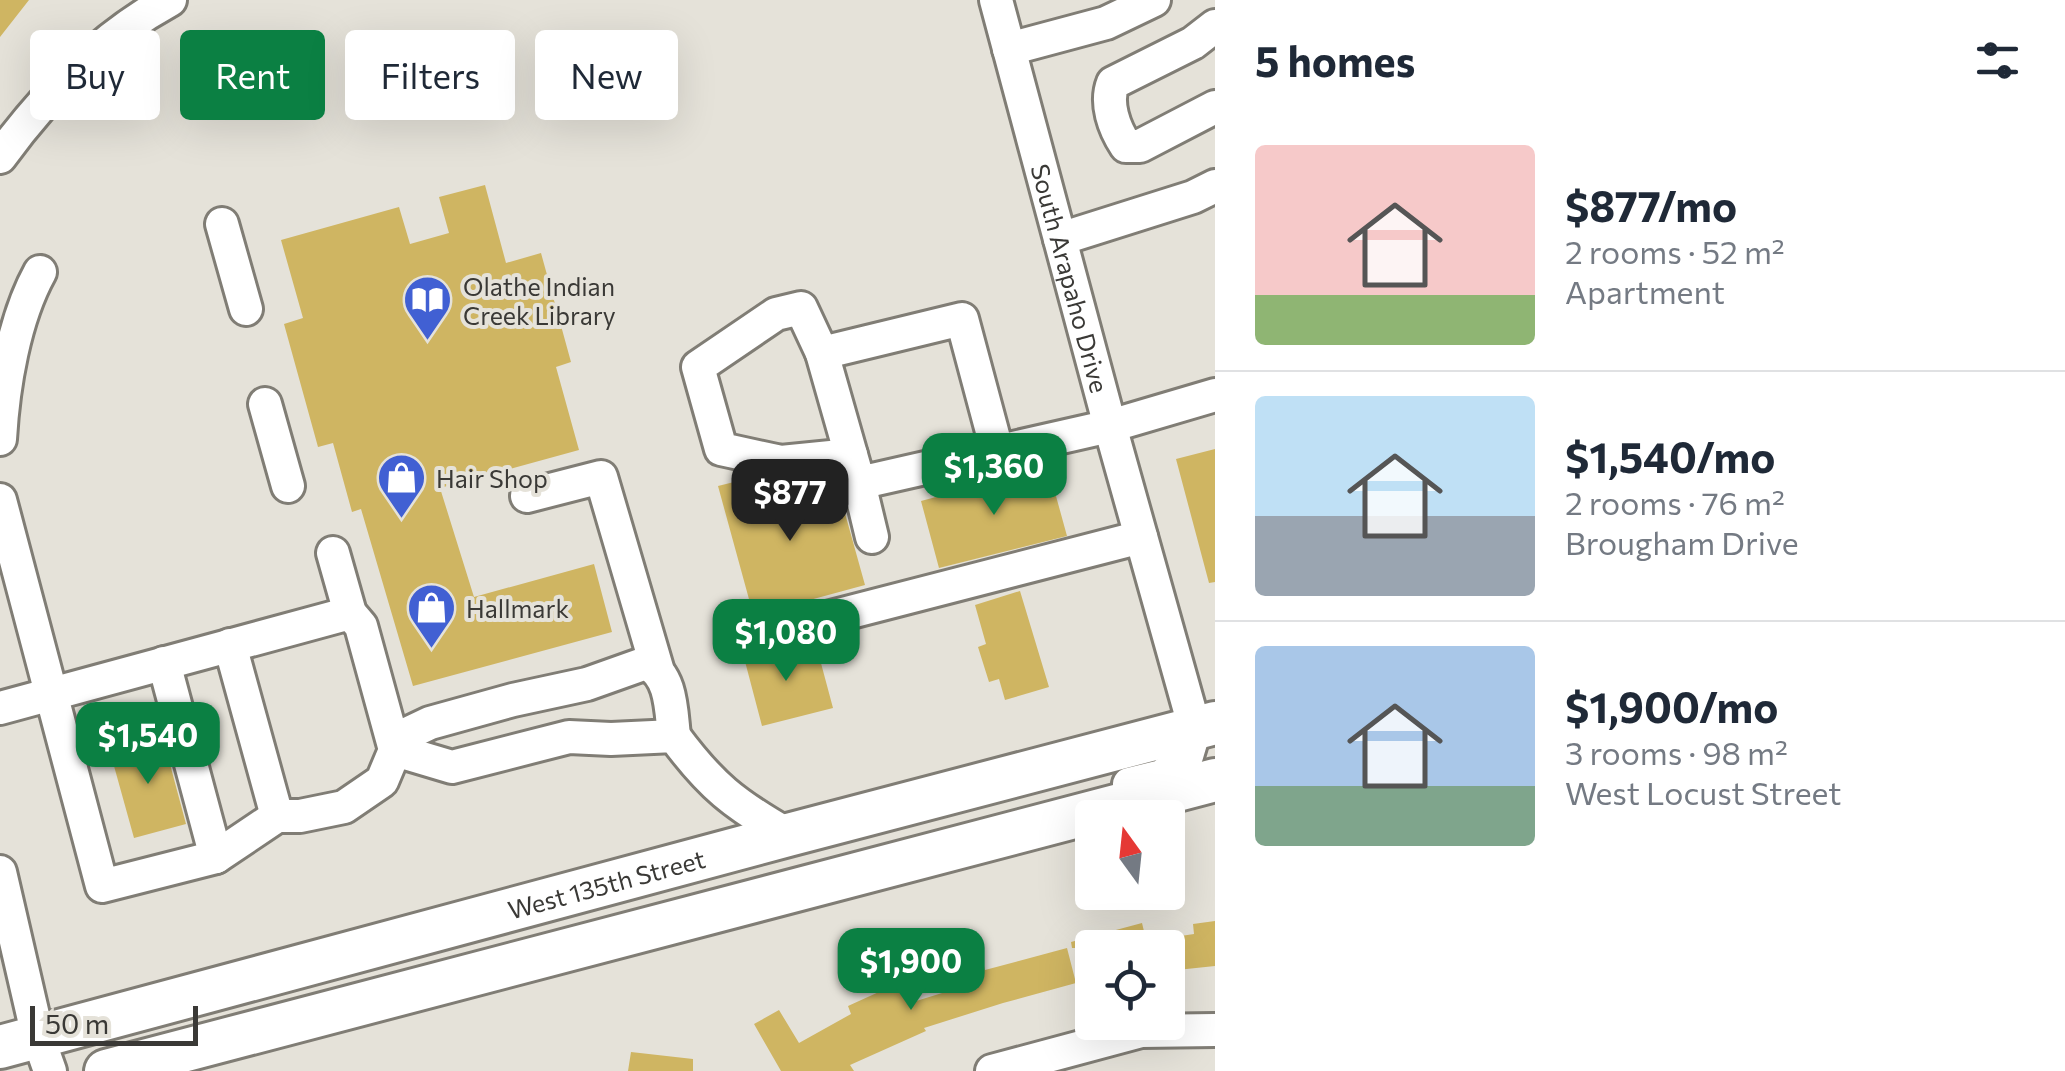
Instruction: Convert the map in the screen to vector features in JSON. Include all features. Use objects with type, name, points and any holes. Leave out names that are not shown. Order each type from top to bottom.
[{"type":"main road","name":"West 135th Street","points":[[29,1051],[788,835],[1205,726]]},
{"type":"main road","points":[[106,1071],[1215,780]]},
{"type":"street","name":"South Arapaho Drive","points":[[996,0],[1141,537],[1205,726]]},
{"type":"street","points":[[1009,49],[1106,23],[1154,0]]},
{"type":"street","points":[[0,157],[27,120],[83,62],[166,1]]},
{"type":"street","points":[[1215,26],[1194,42],[1114,83],[1108,94],[1118,134],[1126,146],[1140,146],[1215,107]]},
{"type":"street","points":[[1060,238],[1193,198],[1215,186]]},
{"type":"street","points":[[222,224],[246,309]]},
{"type":"street","points":[[0,439],[14,341],[40,272]]},
{"type":"street","points":[[872,537],[855,469],[822,353],[801,308],[776,314],[698,367],[721,449],[781,462],[855,469],[998,450],[1110,426],[1215,396]]},
{"type":"street","points":[[822,353],[962,320],[998,450]]},
{"type":"street","points":[[265,404],[288,486]]},
{"type":"street","points":[[526,496],[601,477],[657,668],[669,694],[674,736],[721,792],[788,835]]},
{"type":"street","points":[[0,500],[102,886],[216,857],[276,816],[300,816],[344,806],[382,781],[395,750],[410,733],[430,722],[586,684],[646,663],[657,668]]},
{"type":"street","points":[[777,631],[1141,537]]},
{"type":"street","points":[[333,553],[350,613],[361,626],[395,750]]},
{"type":"street","points":[[0,708],[350,613]]},
{"type":"street","points":[[230,645],[276,816]]},
{"type":"street","points":[[164,663],[216,857]]},
{"type":"street","points":[[939,854],[987,822],[1162,776],[1186,756],[1205,726]]},
{"type":"street","points":[[395,750],[452,767],[569,738],[674,736]]},
{"type":"street","points":[[0,872],[29,1051]]},
{"type":"street","points":[[992,1071],[1141,1032],[1215,1030]]},
{"type":"building","points":[[0,0],[29,0],[0,37]]},
{"type":"building","name":"Olathe Indian Creek Library","points":[[485,185],[506,263],[541,253],[571,362],[556,367],[579,450],[440,488],[474,597],[594,564],[612,632],[413,686],[361,509],[352,512],[333,443],[318,447],[284,324],[303,318],[281,240],[399,207],[410,244],[449,233],[439,197]]},
{"type":"building","points":[[1215,449],[1215,582],[1209,583],[1176,459]]},
{"type":"building","points":[[1048,467],[1067,536],[939,568],[921,501]]},
{"type":"building","points":[[754,477],[766,479],[772,499],[836,481],[865,585],[773,610],[762,618],[758,632],[718,486]]},
{"type":"building","points":[[1020,591],[1049,687],[1005,700],[999,679],[989,682],[978,647],[986,644],[975,605]]},
{"type":"building","points":[[760,640],[771,650],[784,650],[786,660],[818,652],[833,708],[762,726],[742,650],[761,645]]},
{"type":"building","points":[[163,738],[186,824],[134,838],[109,748]]},
{"type":"building","points":[[1215,921],[1215,966],[1185,969],[1185,935],[1194,934],[1193,924]]},
{"type":"building","points":[[1142,923],[1144,930],[1116,930]]},
{"type":"building","points":[[1067,948],[1075,983],[924,1028],[926,1031],[850,1065],[854,1071],[781,1071],[754,1024],[779,1010],[799,1043],[851,1014],[848,1006],[903,981],[913,1002],[955,989],[950,973],[983,962],[985,970]]},
{"type":"building","points":[[631,1052],[693,1059],[693,1071],[628,1071]]},
{"type":"place","name":"Olathe Indian Creek Library","points":[[428,342]]},
{"type":"place","name":"Hair Shop","points":[[401,520]]},
{"type":"place","name":"Hallmark","points":[[431,650]]}]
